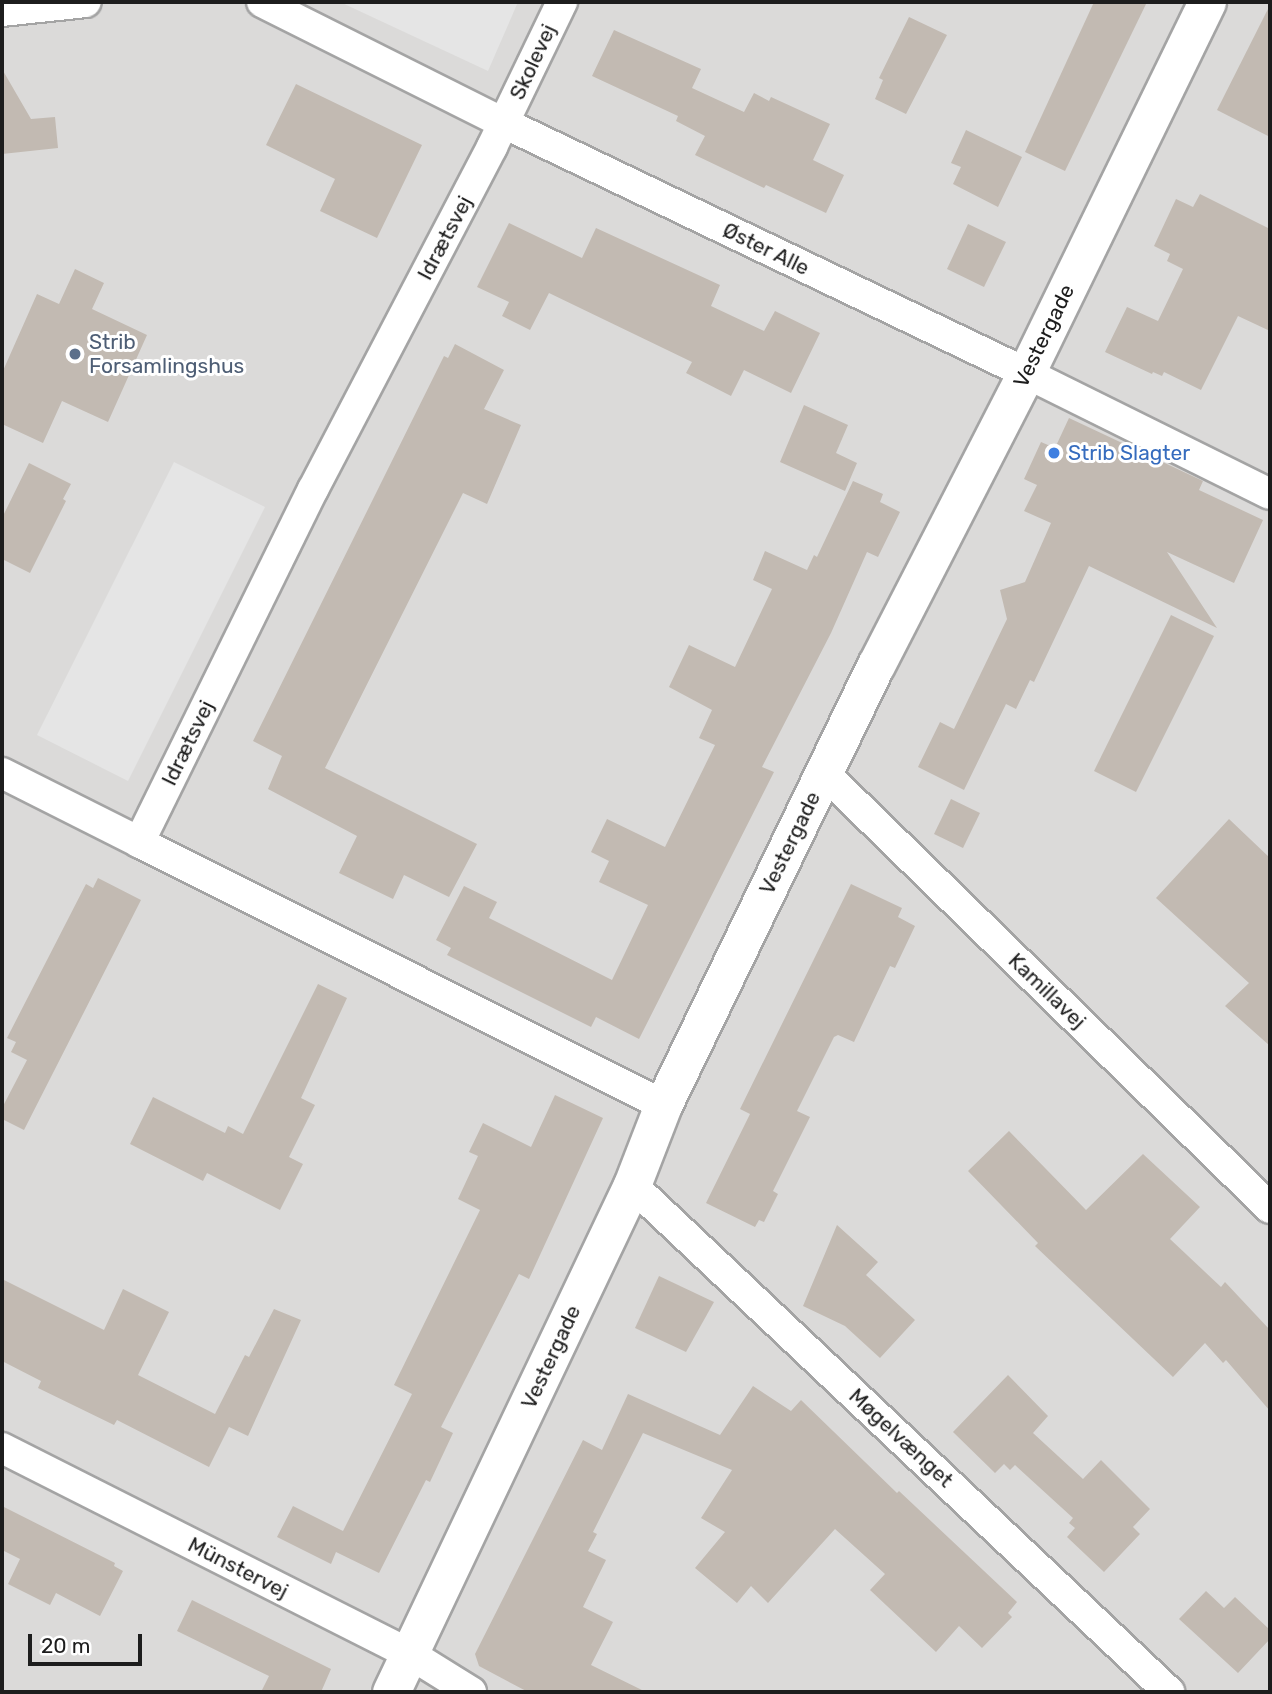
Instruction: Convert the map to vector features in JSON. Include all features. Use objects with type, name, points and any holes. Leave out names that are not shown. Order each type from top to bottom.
[{"type":"street","points":[[2,11],[86,2]]},
{"type":"street","name":"Øster Alle","points":[[262,2],[504,123],[1026,373],[1270,494]]},
{"type":"street","name":"Skolevej","points":[[504,123],[562,2]]},
{"type":"street","name":"Vestergade","points":[[391,1692],[632,1185],[663,1105],[824,773],[1026,373],[1207,2]]},
{"type":"street","name":"Idrætsvej","points":[[139,842],[313,489],[504,123]]},
{"type":"street","points":[[2,773],[663,1105]]},
{"type":"street","name":"Kamillavej","points":[[824,773],[1270,1208]]},
{"type":"street","name":"Møgelvænget","points":[[632,1185],[1169,1692]]},
{"type":"street","name":"Münstervej","points":[[2,1448],[410,1654],[471,1692]]},
{"type":"shaded area","points":[[2,2],[1270,2],[1270,1692],[2,1692]]},
{"type":"shaded area","points":[[340,2],[518,2],[488,71]]},
{"type":"shaded area","points":[[174,462],[265,507],[128,781],[37,735]]},
{"type":"building","points":[[1094,2],[1147,2],[1065,171],[1025,152]]},
{"type":"building","points":[[1270,5],[1270,137],[1217,110]]},
{"type":"building","points":[[909,17],[947,35],[906,114],[875,99],[883,80],[879,78]]},
{"type":"building","points":[[614,30],[701,69],[692,88],[744,112],[754,93],[769,101],[771,97],[830,124],[813,160],[844,175],[826,213],[766,185],[764,188],[695,155],[705,136],[676,121],[678,116],[592,76]]},
{"type":"building","points":[[2,69],[31,119],[55,117],[58,148],[2,154]]},
{"type":"building","points":[[296,84],[422,145],[377,238],[320,211],[335,179],[266,145]]},
{"type":"building","points":[[966,130],[1022,157],[998,207],[953,184],[961,167],[951,163]]},
{"type":"building","points":[[1200,194],[1270,229],[1270,331],[1238,316],[1201,390],[1164,372],[1162,376],[1153,372],[1152,374],[1105,352],[1127,307],[1158,321],[1183,269],[1167,261],[1170,254],[1154,246],[1176,199],[1193,207]]},
{"type":"building","points":[[509,223],[582,258],[596,228],[720,285],[711,306],[764,331],[775,311],[820,333],[791,393],[744,370],[731,396],[686,373],[692,362],[549,293],[530,330],[502,316],[509,302],[477,287]]},
{"type":"building","points":[[968,224],[1006,242],[984,287],[947,269]]},
{"type":"building","name":"Strib Forsamlingshus","points":[[75,269],[104,283],[92,309],[147,335],[108,422],[62,401],[43,443],[2,424],[2,373],[37,294],[59,304]]},
{"type":"building","points":[[455,344],[504,370],[484,409],[521,425],[487,504],[463,493],[325,768],[477,844],[449,897],[404,875],[393,899],[339,873],[357,836],[268,789],[282,756],[253,741],[444,356],[448,358]]},
{"type":"building","points":[[804,405],[848,425],[836,453],[857,463],[845,491],[780,462]]},
{"type":"building","points":[[1069,418],[1203,481],[1199,490],[1263,520],[1234,583],[1167,552],[1217,628],[1089,566],[1034,682],[1030,680],[1016,709],[1006,704],[964,790],[918,767],[940,722],[954,729],[1007,619],[1000,590],[1025,582],[1051,523],[1024,511],[1037,485],[1024,479],[1041,442],[1055,448]]},
{"type":"building","points":[[29,463],[71,484],[63,499],[66,501],[30,573],[2,559],[2,518]]},
{"type":"building","points":[[853,481],[883,494],[880,502],[900,512],[878,557],[867,552],[831,633],[762,767],[774,772],[639,1039],[596,1017],[591,1027],[447,955],[451,948],[436,940],[464,886],[497,902],[489,918],[612,980],[648,905],[599,882],[609,861],[591,852],[607,819],[665,847],[715,745],[699,738],[712,710],[669,687],[689,645],[735,667],[772,589],[753,580],[765,551],[807,570],[814,555],[817,557]]},
{"type":"building","points":[[1171,615],[1214,636],[1136,792],[1094,771]]},
{"type":"building","points":[[951,799],[980,813],[963,848],[934,834]]},
{"type":"building","points":[[1229,819],[1270,858],[1270,1046],[1225,1006],[1249,983],[1156,898]]},
{"type":"building","points":[[98,878],[141,900],[24,1130],[2,1119],[2,1108],[27,1060],[11,1052],[16,1042],[7,1038],[86,884],[93,888]]},
{"type":"building","points":[[851,884],[902,908],[898,917],[915,926],[895,968],[890,966],[854,1042],[838,1035],[834,1037],[797,1111],[810,1117],[773,1191],[778,1194],[764,1222],[759,1220],[755,1227],[706,1203],[750,1114],[740,1109]]},
{"type":"building","points":[[318,984],[347,998],[301,1098],[315,1105],[289,1157],[303,1164],[280,1210],[207,1173],[203,1181],[130,1144],[153,1097],[225,1133],[228,1126],[243,1134]]},
{"type":"building","points":[[555,1095],[603,1118],[529,1279],[519,1274],[441,1427],[453,1433],[430,1482],[426,1480],[379,1573],[336,1552],[331,1564],[277,1537],[293,1506],[343,1531],[412,1394],[394,1385],[480,1210],[458,1199],[478,1156],[469,1152],[483,1123],[531,1147]]},
{"type":"building","points":[[1009,1131],[1086,1210],[1143,1154],[1200,1207],[1170,1239],[1221,1287],[1225,1282],[1270,1330],[1270,1411],[1226,1360],[1223,1363],[1205,1343],[1173,1377],[1035,1246],[1038,1243],[968,1171]]},
{"type":"building","points":[[837,1225],[878,1262],[866,1275],[915,1320],[880,1358],[845,1326],[803,1306]]},
{"type":"building","points":[[659,1276],[714,1302],[686,1352],[635,1328]]},
{"type":"building","points":[[2,1279],[104,1330],[123,1289],[169,1312],[138,1375],[215,1414],[245,1355],[249,1357],[274,1309],[301,1320],[248,1436],[229,1427],[209,1467],[117,1420],[114,1425],[38,1388],[41,1381],[2,1361]]},
{"type":"building","points":[[1008,1375],[1048,1416],[1033,1433],[1083,1479],[1101,1460],[1150,1509],[1133,1527],[1140,1534],[1104,1572],[1067,1537],[1075,1528],[1069,1523],[1073,1518],[1015,1465],[1010,1470],[1004,1464],[995,1473],[953,1432]]},
{"type":"building","points":[[753,1386],[791,1411],[801,1400],[897,1493],[899,1491],[1017,1602],[1008,1613],[1012,1617],[982,1648],[959,1626],[936,1652],[870,1590],[885,1574],[835,1529],[768,1603],[751,1586],[737,1603],[695,1568],[725,1532],[701,1518],[732,1470],[643,1433],[593,1532],[597,1534],[588,1551],[606,1560],[583,1607],[613,1622],[591,1665],[646,1692],[528,1692],[479,1666],[475,1654],[583,1440],[602,1450],[628,1394],[720,1435]]},
{"type":"building","points":[[2,1506],[115,1563],[114,1566],[123,1571],[100,1616],[56,1593],[50,1605],[8,1584],[20,1559],[2,1550]]},
{"type":"building","points":[[1206,1591],[1224,1608],[1235,1597],[1270,1630],[1270,1639],[1238,1673],[1179,1619]]},
{"type":"building","points":[[192,1600],[331,1669],[321,1692],[261,1692],[269,1676],[177,1631]]},
{"type":"place","name":"Strib Forsamlingshus","points":[[75,354]]},
{"type":"place","name":"Strib Slagter","points":[[1054,453]]}]
